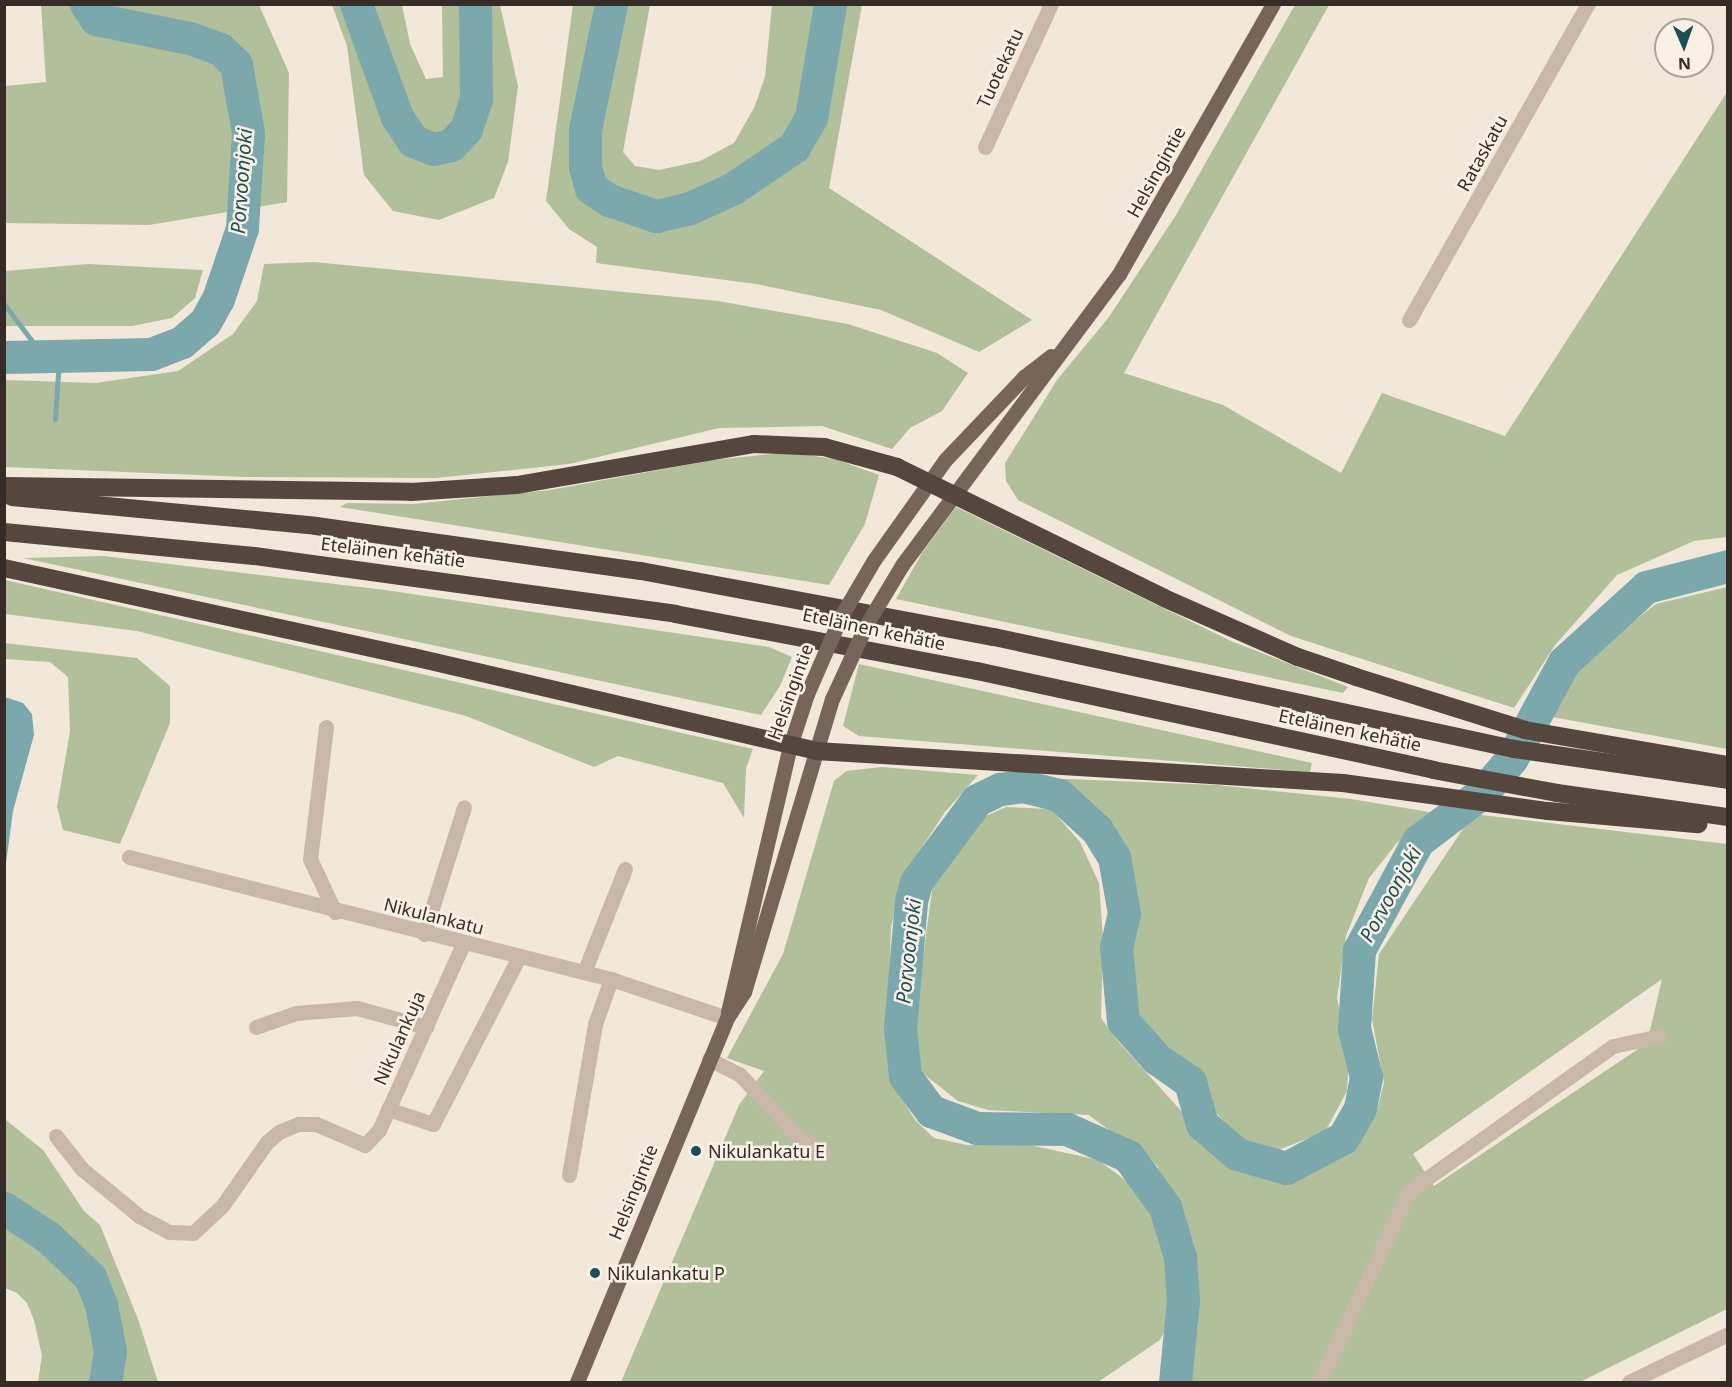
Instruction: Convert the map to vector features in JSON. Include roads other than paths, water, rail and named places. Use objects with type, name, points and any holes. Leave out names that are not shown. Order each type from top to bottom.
[{"type":"highway","points":[[4,486],[348,492],[451,490],[517,485],[711,450],[789,443],[876,460],[1243,634],[1298,657],[1582,751],[1728,765]]},
{"type":"highway","name":"Eteläinen kehätie","points":[[4,496],[316,526],[641,571],[994,637],[1452,736],[1582,751],[1728,780]]},
{"type":"highway","name":"Eteläinen kehätie","points":[[4,532],[368,570],[792,634],[1433,770],[1557,793],[1728,817]]},
{"type":"highway","points":[[4,568],[402,654],[816,751],[1343,783],[1548,811],[1728,827]]},
{"type":"main road","name":"Helsingintie","points":[[577,1383],[709,1059],[727,1018],[744,992],[832,699],[866,625],[902,565],[951,495],[1035,389],[1060,349],[1113,282],[1145,231],[1273,4]]},
{"type":"main road","name":"Helsingintie","points":[[727,1018],[790,746],[807,694],[841,616],[874,560],[928,483],[1024,377],[1060,349]]},
{"type":"street","name":"Tuotekatu","points":[[985,147],[1051,4]]},
{"type":"street","name":"Rataskatu","points":[[1409,320],[1588,4]]},
{"type":"street","points":[[326,727],[310,858],[335,912]]},
{"type":"street","points":[[424,934],[464,807]]},
{"type":"street","name":"Nikulankatu","points":[[129,857],[335,912],[611,979],[727,1018]]},
{"type":"street","points":[[584,972],[625,869]]},
{"type":"street","name":"Nikulankuja","points":[[56,1136],[82,1169],[139,1216],[182,1235],[193,1233],[217,1212],[267,1142],[279,1132],[298,1124],[316,1124],[365,1145],[379,1130],[464,944]]},
{"type":"street","points":[[388,1109],[433,1124],[519,957]]},
{"type":"street","points":[[569,1175],[595,1024],[611,979]]},
{"type":"street","points":[[256,1027],[296,1013],[357,1008],[426,1026]]},
{"type":"street","points":[[1318,1383],[1409,1191],[1613,1046],[1659,1036]]},
{"type":"street","points":[[709,1059],[740,1075],[799,1137],[824,1152]]},
{"type":"street","points":[[1629,1383],[1728,1334]]},
{"type":"water","points":[[5,697],[23,703],[32,714],[34,735],[13,811],[5,871]]},
{"type":"waterway","name":"Porvoonjoki","points":[[4,357],[151,354],[182,342],[205,322],[218,299],[242,228],[248,133],[236,64],[220,49],[189,38],[96,19],[86,4]]},
{"type":"waterway","name":"Porvoonjoki","points":[[356,4],[397,117],[413,141],[434,149],[451,145],[466,129],[476,99],[475,4]]},
{"type":"waterway","name":"Porvoonjoki","points":[[611,4],[585,129],[585,167],[591,188],[609,200],[656,216],[690,208],[732,189],[794,147],[811,118],[830,4]]},
{"type":"waterway","points":[[4,304],[45,358]]},
{"type":"waterway","points":[[55,419],[59,358]]},
{"type":"waterway","name":"Porvoonjoki","points":[[1175,1382],[1183,1301],[1180,1257],[1165,1207],[1128,1156],[1067,1129],[977,1128],[931,1111],[905,1076],[900,1028],[911,901],[916,882],[977,800],[1000,789],[1023,786],[1059,795],[1097,830],[1114,857],[1124,913],[1116,947],[1123,1021],[1156,1058],[1190,1082],[1202,1124],[1237,1154],[1286,1168],[1343,1138],[1360,1108],[1366,1077],[1354,1028],[1359,950],[1418,841],[1484,791],[1512,758],[1564,662],[1646,587],[1728,566]]},
{"type":"waterway","name":"Porvoonjoki","points":[[4,1208],[48,1237],[90,1277],[101,1304],[110,1351],[105,1382]]},
{"type":"place","name":"Nikulankatu E","points":[[696,1151]]},
{"type":"place","name":"Nikulankatu P","points":[[595,1273]]}]
